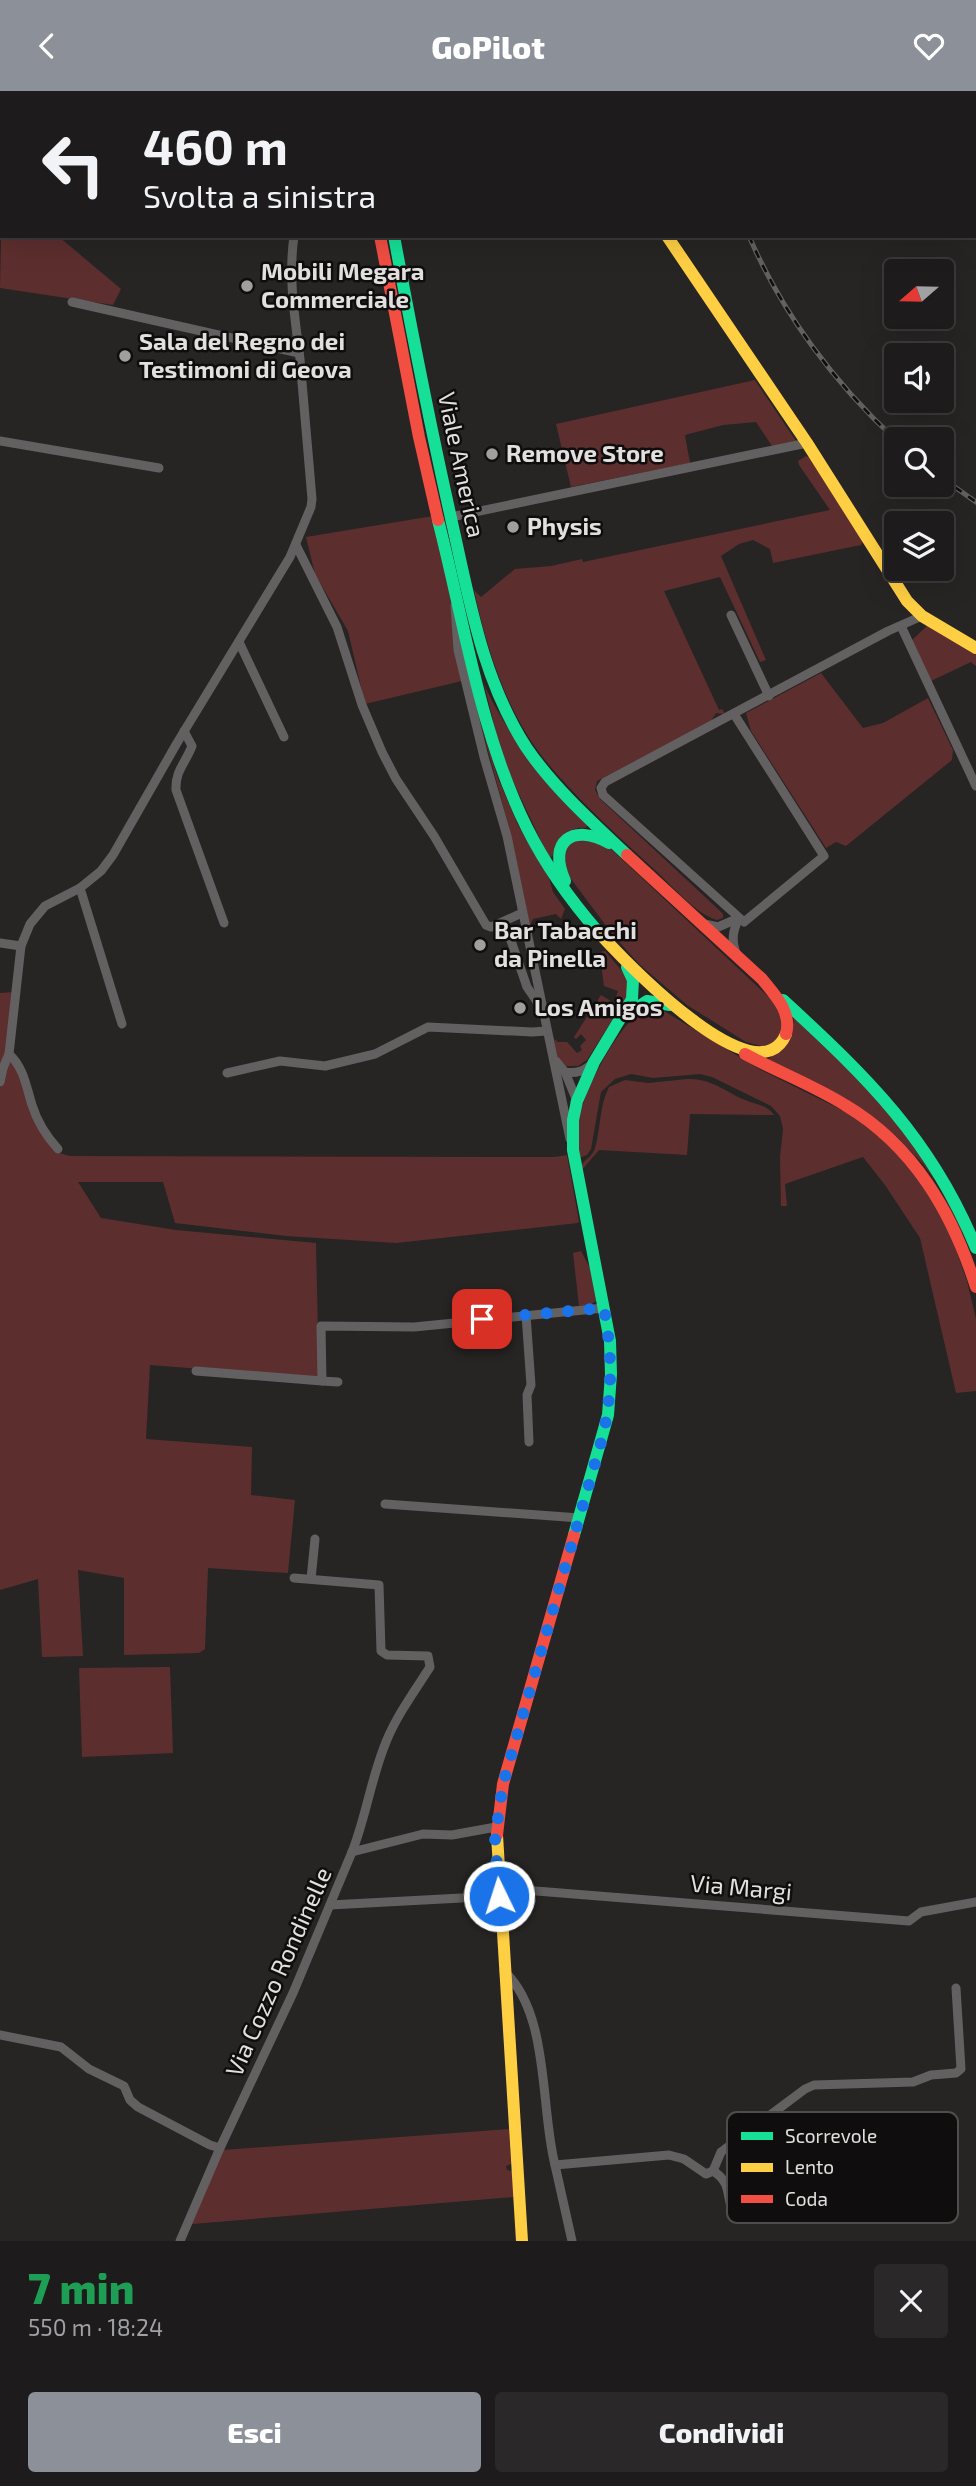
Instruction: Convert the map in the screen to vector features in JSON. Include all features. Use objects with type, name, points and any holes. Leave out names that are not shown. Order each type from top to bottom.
[{"type":"main road","name":"Viale America","points":[[380,238],[423,457],[489,733],[507,784],[543,857],[573,900]]},
{"type":"main road","name":"Viale America","points":[[394,238],[450,517],[483,657],[500,699],[539,763],[621,850]]},
{"type":"main road","points":[[668,238],[807,443],[907,601],[922,616],[976,648]]},
{"type":"main road","points":[[976,1248],[952,1192],[915,1135],[877,1091],[768,985],[621,850],[591,834],[582,834],[566,841],[561,848],[558,862],[573,900],[625,961],[675,1006],[732,1047],[847,1106],[884,1132],[904,1151],[923,1173],[950,1216],[976,1287]]},
{"type":"main road","points":[[522,2241],[496,1827],[503,1784],[608,1415],[610,1341],[573,1150],[573,1120],[577,1101],[594,1062],[623,1017],[634,992],[633,980],[625,961]]},
{"type":"main road","points":[[732,1047],[764,1053],[780,1047],[786,1038],[786,1012],[768,985]]},
{"type":"main road","points":[[623,1017],[647,1001],[675,1006]]},
{"type":"street","points":[[0,1082],[1,1068],[9,1054],[21,946],[30,924],[45,906],[79,888],[101,871],[113,855],[296,545],[312,499],[292,299],[291,259],[294,238]]},
{"type":"street","points":[[72,302],[299,353]]},
{"type":"street","points":[[0,441],[159,468]]},
{"type":"street","points":[[450,517],[807,443]]},
{"type":"street","points":[[296,545],[337,627],[362,705],[393,773],[434,836],[486,926],[500,927],[508,932],[527,987],[542,1010]]},
{"type":"street","points":[[454,583],[458,650],[484,757],[507,836],[573,1150]]},
{"type":"street","points":[[731,615],[769,696]]},
{"type":"street","points":[[734,714],[824,856],[744,922],[603,795],[601,788],[604,782],[901,626],[922,616]]},
{"type":"street","points":[[901,626],[976,786]]},
{"type":"street","points":[[239,642],[284,737]]},
{"type":"street","points":[[184,731],[191,746],[187,760],[176,777],[176,790],[224,923]]},
{"type":"street","points":[[79,888],[122,1024]]},
{"type":"street","points":[[491,927],[522,913]]},
{"type":"street","points":[[699,923],[718,927],[739,918]]},
{"type":"street","points":[[738,957],[733,944],[733,932],[739,918]]},
{"type":"street","points":[[0,943],[21,946]]},
{"type":"street","points":[[227,1073],[280,1061],[325,1066],[375,1054],[428,1027],[546,1031]]},
{"type":"street","points":[[9,1054],[20,1064],[33,1108],[58,1149]]},
{"type":"street","points":[[552,1056],[565,1072],[577,1101],[569,1106],[561,1103]]},
{"type":"street","points":[[565,1072],[581,1072],[594,1062]]},
{"type":"street","points":[[322,1381],[321,1326],[414,1327],[604,1308]]},
{"type":"street","points":[[526,1315],[531,1385],[527,1395],[529,1442]]},
{"type":"street","points":[[196,1371],[338,1382]]},
{"type":"street","points":[[385,1504],[580,1518]]},
{"type":"street","points":[[311,1579],[315,1539]]},
{"type":"street","points":[[294,1578],[379,1584],[381,1651],[387,1655],[428,1655],[430,1661],[430,1667],[399,1715],[385,1743],[362,1828],[352,1852]]},
{"type":"street","name":"Via Cozzo Rondinelle","points":[[180,2241],[219,2148],[293,1993],[352,1852],[423,1834],[452,1835],[496,1827]]},
{"type":"street","name":"Via Margi","points":[[330,1905],[499,1892],[909,1921],[921,1912],[976,1902]]},
{"type":"street","points":[[504,1971],[515,1981],[525,1999],[538,2048],[555,2165],[572,2241]]},
{"type":"street","points":[[774,2112],[814,2085],[913,2082],[931,2075],[956,2073],[961,2069],[956,1988]]},
{"type":"street","points":[[0,2035],[61,2047],[89,2069],[124,2086],[130,2100],[138,2108],[219,2148]]},
{"type":"street","points":[[713,2171],[721,2152],[727,2148]]},
{"type":"street","points":[[555,2165],[662,2155],[684,2159],[700,2172],[713,2171],[722,2177],[727,2185]]},
{"type":"shaded area","points":[[1,238],[60,238],[121,289],[113,305],[0,288]]},
{"type":"shaded area","points":[[755,380],[796,441],[772,446],[756,422],[723,425],[685,435],[690,463],[571,487],[556,424]]},
{"type":"shaded area","points":[[806,456],[854,522],[863,542],[861,545],[773,563],[770,549],[753,540],[739,544],[721,556],[766,660],[760,662],[720,577],[664,591],[719,710],[722,709],[725,714],[716,713],[711,721],[597,781],[595,790],[600,799],[723,914],[723,918],[717,920],[684,899],[567,786],[540,753],[503,687],[486,639],[474,590],[481,597],[515,569],[551,566],[582,559],[583,562],[830,510],[799,465],[798,461]]},
{"type":"shaded area","points":[[433,516],[447,574],[462,681],[365,704],[348,631],[315,574],[306,537]]},
{"type":"shaded area","points":[[928,625],[970,648],[976,655],[976,666],[971,662],[931,681],[912,640]]},
{"type":"shaded area","points":[[460,637],[482,727],[498,778],[518,825],[549,878],[553,892],[565,909],[561,919],[556,914],[533,919],[530,926],[509,827],[461,652]]},
{"type":"shaded area","points":[[821,673],[863,728],[883,723],[928,698],[953,750],[952,760],[846,846],[836,842],[826,848],[751,731],[746,713]]},
{"type":"shaded area","points":[[484,684],[517,740],[589,824],[586,828],[573,830],[565,835],[552,857],[548,856],[503,760]]},
{"type":"shaded area","points":[[583,837],[601,842],[611,849],[776,1004],[783,1014],[782,1036],[765,1047],[746,1042],[687,1005],[639,964],[613,935],[565,871],[563,856],[567,845]]},
{"type":"shaded area","points":[[605,951],[628,978],[628,995],[587,1060],[578,1066],[566,1066],[557,1056],[554,1039],[567,1042],[577,1053],[582,1050],[580,1046],[586,1040],[581,1034],[576,1039],[574,1037],[601,995],[614,1003],[618,991],[604,986],[601,964],[593,953]]},
{"type":"shaded area","points":[[14,992],[5,1055],[0,1063],[0,993]]},
{"type":"shaded area","points":[[652,1007],[664,1011],[761,1070],[848,1113],[890,1144],[903,1158],[947,1225],[967,1281],[976,1319],[976,1391],[956,1393],[920,1238],[863,1157],[785,1184],[787,1206],[781,1206],[780,1157],[783,1129],[780,1116],[771,1106],[712,1077],[700,1074],[653,1078],[631,1074],[615,1079],[601,1092],[591,1149],[587,1155],[579,1158],[580,1114],[598,1069],[618,1035],[641,1012]]},
{"type":"shaded area","points":[[794,1017],[798,1017],[896,1119],[939,1180],[965,1232],[962,1233],[939,1186],[923,1164],[896,1136],[767,1060],[787,1042]]},
{"type":"shaded area","points":[[10,1060],[18,1066],[28,1101],[59,1153],[70,1156],[567,1155],[578,1223],[396,1243],[286,1236],[175,1223],[163,1182],[78,1182],[101,1218],[176,1230],[316,1243],[319,1378],[150,1365],[146,1439],[252,1447],[251,1495],[295,1500],[288,1573],[208,1568],[205,1649],[199,1653],[124,1655],[124,1578],[78,1570],[83,1656],[42,1657],[38,1579],[0,1590],[0,1088]]},
{"type":"shaded area","points":[[687,1079],[710,1083],[764,1107],[774,1115],[690,1114],[687,1155],[599,1150],[581,1171],[582,1164],[595,1148],[603,1102],[609,1087],[625,1080],[648,1083]]},
{"type":"shaded area","points":[[581,1251],[590,1268],[596,1301],[590,1305],[579,1306],[573,1253]]},
{"type":"shaded area","points":[[170,1667],[173,1753],[82,1757],[79,1668]]},
{"type":"shaded area","points":[[509,2129],[511,2164],[506,2166],[507,2170],[512,2171],[514,2197],[192,2224],[223,2150]]},
{"type":"railway","points":[[750,238],[777,292],[812,346],[852,395],[884,428]]},
{"type":"railway","points":[[954,486],[976,502]]},
{"type":"traffic: fast","points":[[394,238],[445,491],[472,612],[488,668],[511,721],[537,762],[574,804],[627,855]]},
{"type":"traffic: fast","points":[[438,520],[485,716],[511,792],[534,842],[569,896],[599,933]]},
{"type":"traffic: fast","points":[[565,881],[559,855],[567,839],[584,835],[609,843]]},
{"type":"traffic: fast","points":[[574,1535],[608,1415],[611,1374],[610,1341],[573,1150],[573,1120],[577,1101],[594,1062],[632,999],[633,980],[627,967]]},
{"type":"traffic: fast","points":[[783,1000],[869,1084],[918,1142],[959,1209],[976,1248]]},
{"type":"traffic: fast","points":[[626,1015],[647,1001],[670,1005]]},
{"type":"traffic: slow","points":[[668,238],[807,443],[907,601],[922,616],[976,648]]},
{"type":"traffic: slow","points":[[599,933],[662,995],[721,1039],[748,1051],[771,1050],[786,1034]]},
{"type":"traffic: slow","points":[[497,1835],[522,2241]]},
{"type":"traffic: jam","points":[[380,238],[438,520]]},
{"type":"traffic: jam","points":[[627,855],[762,979],[784,1011],[787,1018],[786,1034]]},
{"type":"traffic: jam","points":[[745,1054],[845,1105],[891,1140],[927,1183],[942,1207],[976,1287]]},
{"type":"traffic: jam","points":[[497,1835],[503,1784],[574,1535]]},
{"type":"place","name":"Mobili Megara Commerciale","points":[[247,286]]},
{"type":"place","name":"Sala del Regno dei Testimoni di Geova","points":[[125,356]]},
{"type":"place","name":"Remove Store","points":[[492,454]]},
{"type":"place","name":"Physis","points":[[513,527]]},
{"type":"place","name":"Bar Tabacchi da Pinella","points":[[480,945]]},
{"type":"place","name":"Los Amigos","points":[[520,1008]]},
{"type":"route","points":[[482,1319],[604,1308],[610,1341],[611,1374],[608,1415],[602,1439],[503,1784],[495,1838],[499,1896]]}]
